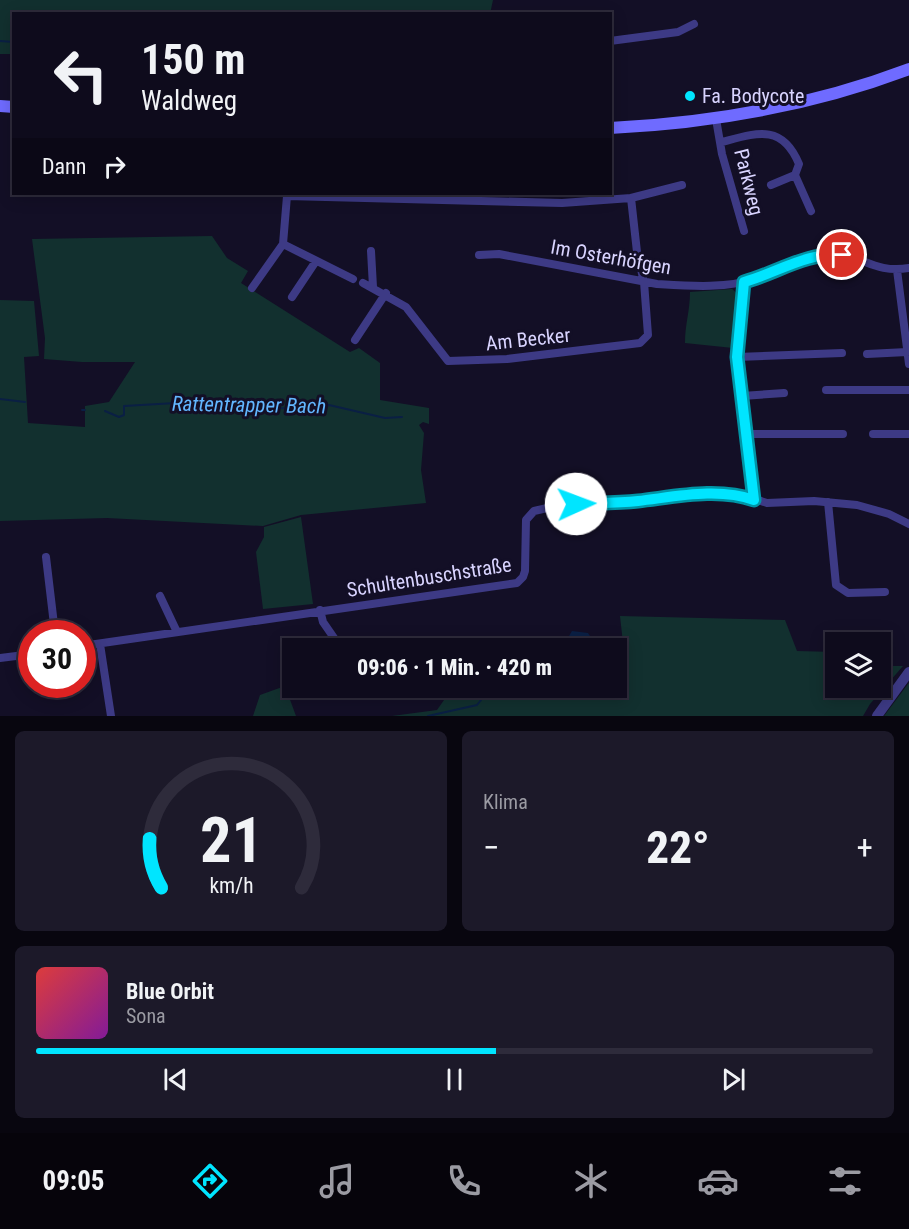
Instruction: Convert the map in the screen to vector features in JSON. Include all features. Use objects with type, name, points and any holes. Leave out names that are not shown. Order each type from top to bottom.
[{"type":"main road","points":[[612,128],[716,119],[839,92],[909,69]]},
{"type":"street","points":[[612,41],[678,32],[694,24]]},
{"type":"street","name":"Parkweg","points":[[716,119],[722,142],[722,154],[744,231]]},
{"type":"street","name":"Parkweg","points":[[722,142],[761,132],[771,134],[795,154],[799,164],[795,175],[811,211]]},
{"type":"street","name":"Parkweg","points":[[771,185],[795,175]]},
{"type":"street","points":[[252,288],[283,244],[287,195],[561,203],[631,198],[682,185]]},
{"type":"street","points":[[631,198],[637,252],[644,282]]},
{"type":"street","points":[[283,244],[353,279]]},
{"type":"street","points":[[371,250],[373,287]]},
{"type":"street","name":"Im Osterhöfgen","points":[[479,255],[498,254],[644,282],[684,286],[744,282],[790,263],[830,255],[849,256],[876,268],[897,270],[909,268]]},
{"type":"street","points":[[292,297],[316,261]]},
{"type":"street","points":[[897,270],[909,364]]},
{"type":"street","name":"Am Becker","points":[[363,283],[386,293],[414,314],[444,359],[453,362],[527,357],[644,342],[648,335],[644,282]]},
{"type":"street","points":[[744,282],[737,357],[754,500]]},
{"type":"street","points":[[355,340],[386,293]]},
{"type":"street","points":[[867,354],[907,352]]},
{"type":"street","points":[[737,357],[842,353]]},
{"type":"street","points":[[826,390],[909,390]]},
{"type":"street","points":[[742,396],[784,393]]},
{"type":"street","points":[[746,434],[843,434]]},
{"type":"street","points":[[873,434],[909,434]]},
{"type":"street","name":"Schultenbuschstraße","points":[[96,644],[520,581],[526,566],[526,520],[534,512],[545,508],[678,495],[735,495],[767,503],[828,502],[871,508],[909,524]]},
{"type":"street","points":[[828,502],[836,585],[848,593],[885,592]]},
{"type":"street","points":[[46,557],[53,620]]},
{"type":"street","points":[[160,596],[177,632]]},
{"type":"street","points":[[320,610],[323,622],[334,638]]},
{"type":"street","points":[[100,644],[111,716]]},
{"type":"street","points":[[0,658],[18,656]]},
{"type":"street","points":[[877,716],[909,672]]},
{"type":"green space","points":[[0,0],[493,0],[490,12],[12,12],[12,54],[0,54]]},
{"type":"green space","points":[[212,236],[227,258],[248,271],[241,283],[350,352],[359,348],[380,363],[380,400],[429,408],[429,424],[423,422],[419,425],[424,433],[421,470],[426,503],[301,515],[263,526],[107,518],[0,521],[0,300],[34,301],[39,356],[24,357],[28,423],[85,427],[85,406],[109,402],[135,362],[44,359],[45,338],[32,239]]},
{"type":"green space","points":[[732,289],[738,294],[733,348],[685,343],[690,292]]},
{"type":"green space","points":[[301,517],[313,604],[263,609],[256,552],[264,537],[264,527]]},
{"type":"green space","points":[[620,616],[785,620],[797,651],[825,652],[825,698],[875,698],[863,716],[392,716],[437,710],[444,700],[457,698],[627,698],[627,638],[622,638]]},
{"type":"green space","points":[[891,666],[903,666],[891,680]]},
{"type":"green space","points":[[908,684],[909,716],[884,716]]},
{"type":"green space","points":[[282,687],[282,698],[289,698],[296,716],[253,716],[260,695]]},
{"type":"water","points":[[572,631],[588,633],[590,636],[589,638],[570,638]]},
{"type":"waterway","points":[[0,41],[12,42]]},
{"type":"waterway","name":"Rattentrapper Bach","points":[[0,399],[25,402]]},
{"type":"waterway","name":"Rattentrapper Bach","points":[[105,411],[119,417],[124,415],[124,406],[193,402],[307,410],[329,405],[385,418],[402,417]]},
{"type":"waterway","points":[[428,716],[477,705],[481,700]]},
{"type":"place","name":"Fa. Bodycote","points":[[690,96]]},
{"type":"route","points":[[576,504],[637,501],[678,495],[742,495],[754,500],[737,357],[744,282],[759,278],[790,263],[824,255],[842,255]]}]
